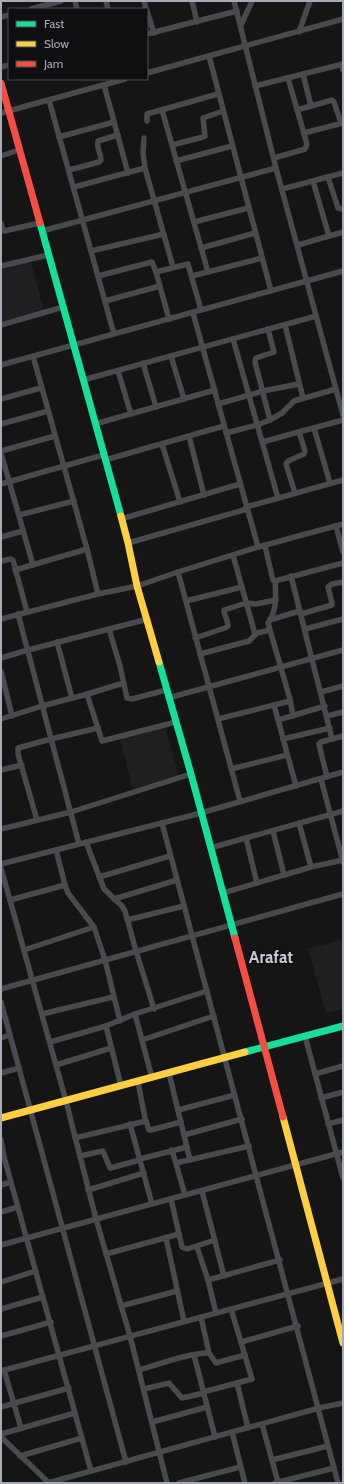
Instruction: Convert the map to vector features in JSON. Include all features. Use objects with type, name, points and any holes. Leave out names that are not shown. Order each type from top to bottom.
[{"type":"street","points":[[48,7],[61,1]]},
{"type":"street","points":[[192,1],[198,22]]},
{"type":"street","points":[[234,1],[276,168],[316,316],[339,393],[343,415]]},
{"type":"street","points":[[241,25],[252,1]]},
{"type":"street","points":[[299,32],[310,1]]},
{"type":"street","points":[[148,34],[237,12]]},
{"type":"street","points":[[148,13],[154,33]]},
{"type":"street","points":[[148,73],[342,20],[343,13]]},
{"type":"street","points":[[208,56],[271,291]]},
{"type":"street","points":[[255,86],[342,66]]},
{"type":"street","points":[[303,74],[311,106]]},
{"type":"street","points":[[274,158],[305,149],[307,144],[288,78]]},
{"type":"street","points":[[1,113],[122,80]]},
{"type":"street","points":[[1,83],[128,543],[137,586],[148,619],[168,698],[201,812],[343,1343]]},
{"type":"street","points":[[104,85],[128,172]]},
{"type":"street","points":[[147,121],[147,114],[218,94]]},
{"type":"street","points":[[49,100],[114,334]]},
{"type":"street","points":[[297,110],[332,100],[342,123],[304,133]]},
{"type":"street","points":[[162,110],[208,272]]},
{"type":"street","points":[[172,145],[205,136],[203,118],[223,111]]},
{"type":"street","points":[[60,137],[114,122]]},
{"type":"street","points":[[69,170],[100,162],[102,160],[97,144],[98,141],[118,135]]},
{"type":"street","points":[[144,138],[143,153],[145,168],[173,267]]},
{"type":"street","points":[[176,161],[232,146]]},
{"type":"street","points":[[1,156],[19,150]]},
{"type":"street","points":[[74,187],[145,168]]},
{"type":"street","points":[[42,230],[276,168]]},
{"type":"street","points":[[282,189],[343,173]]},
{"type":"street","points":[[328,177],[338,208],[343,209]]},
{"type":"street","points":[[313,181],[330,236]]},
{"type":"street","points":[[194,222],[248,208]]},
{"type":"street","points":[[1,223],[4,231],[40,223]]},
{"type":"street","points":[[298,245],[343,232]]},
{"type":"street","points":[[201,248],[255,233]]},
{"type":"street","points":[[91,252],[164,234]]},
{"type":"street","points":[[1,266],[48,255]]},
{"type":"street","points":[[192,276],[262,258]]},
{"type":"street","points":[[98,276],[150,262],[153,263],[169,319]]},
{"type":"street","points":[[156,272],[186,264],[189,265],[201,310]]},
{"type":"street","points":[[1,365],[307,281],[343,273]]},
{"type":"street","points":[[105,301],[160,286]]},
{"type":"street","points":[[1,325],[63,307]]},
{"type":"street","points":[[193,312],[258,548]]},
{"type":"street","points":[[83,380],[316,316]]},
{"type":"street","points":[[285,325],[303,398]]},
{"type":"street","points":[[268,329],[274,352],[256,358],[255,362],[270,420]]},
{"type":"street","points":[[233,339],[278,498]]},
{"type":"street","points":[[33,356],[74,501],[98,594]]},
{"type":"street","points":[[171,356],[184,399]]},
{"type":"street","points":[[143,364],[156,407]]},
{"type":"street","points":[[118,371],[130,414]]},
{"type":"street","points":[[218,404],[263,391],[299,384]]},
{"type":"street","points":[[1,399],[42,388]]},
{"type":"street","points":[[95,424],[215,390]]},
{"type":"street","points":[[226,434],[270,420],[282,413],[294,402],[303,398],[339,393]]},
{"type":"street","points":[[1,424],[48,411]]},
{"type":"street","points":[[262,442],[343,420]]},
{"type":"street","points":[[1,484],[64,466],[162,444],[224,426]]},
{"type":"street","points":[[314,428],[330,483]]},
{"type":"street","points":[[295,493],[286,464],[288,461],[304,454],[305,451],[299,432]]},
{"type":"street","points":[[33,565],[1,452],[55,436]]},
{"type":"street","points":[[189,436],[204,495]]},
{"type":"street","points":[[162,444],[180,502]]},
{"type":"street","points":[[128,543],[343,480]]},
{"type":"street","points":[[121,519],[240,484]]},
{"type":"street","points":[[18,515],[74,501]]},
{"type":"street","points":[[1,619],[98,594],[137,586],[233,555],[343,524]]},
{"type":"street","points":[[336,526],[343,552]]},
{"type":"street","points":[[1,537],[23,531]]},
{"type":"street","points":[[265,546],[273,580],[275,581],[276,600],[273,615],[268,623],[293,716]]},
{"type":"street","points":[[15,570],[87,549]]},
{"type":"street","points":[[233,555],[255,634]]},
{"type":"street","points":[[1,561],[11,559],[27,612]]},
{"type":"street","points":[[275,581],[343,563]]},
{"type":"street","points":[[178,572],[240,801]]},
{"type":"street","points":[[291,576],[325,706],[332,739]]},
{"type":"street","points":[[270,620],[332,605],[328,587],[332,584],[343,582]]},
{"type":"street","points":[[186,601],[242,587]]},
{"type":"street","points":[[195,638],[228,626],[224,610],[246,603],[256,604],[276,600]]},
{"type":"street","points":[[18,614],[79,844]]},
{"type":"street","points":[[1,658],[148,619]]},
{"type":"street","points":[[305,629],[343,619]]},
{"type":"street","points":[[108,629],[124,683],[126,696],[129,699],[166,690]]},
{"type":"street","points":[[200,654],[249,641],[255,634],[270,630]]},
{"type":"street","points":[[57,642],[72,698]]},
{"type":"street","points":[[168,698],[343,650]]},
{"type":"street","points":[[1,671],[12,716]]},
{"type":"street","points":[[1,719],[124,683]]},
{"type":"street","points":[[321,692],[343,686]]},
{"type":"street","points":[[87,694],[101,739],[104,741],[176,722]]},
{"type":"street","points":[[218,719],[290,701]]},
{"type":"street","points":[[274,705],[296,786]]},
{"type":"street","points":[[278,720],[325,706]]},
{"type":"street","points":[[327,716],[343,712]]},
{"type":"street","points":[[36,820],[18,754],[18,748],[98,728]]},
{"type":"street","points":[[283,739],[330,728]]},
{"type":"street","points":[[327,777],[319,744],[321,742],[343,736]]},
{"type":"street","points":[[232,769],[287,755]]},
{"type":"street","points":[[1,770],[22,765]]},
{"type":"street","points":[[1,864],[162,823],[343,772]]},
{"type":"street","points":[[1,829],[71,812],[190,774]]},
{"type":"street","points":[[222,893],[284,875],[343,861],[321,779]]},
{"type":"street","points":[[210,848],[343,811]]},
{"type":"street","points":[[162,823],[298,1326],[338,1483]]},
{"type":"street","points":[[299,823],[311,868]]},
{"type":"street","points":[[273,831],[284,875]]},
{"type":"street","points":[[246,838],[257,883]]},
{"type":"street","points":[[86,842],[104,889],[122,906],[154,1008]]},
{"type":"street","points":[[56,850],[65,885],[72,898],[94,927],[105,960],[120,1021]]},
{"type":"street","points":[[99,877],[170,856]]},
{"type":"street","points":[[1,868],[66,1101],[96,1220],[130,1336],[167,1483]]},
{"type":"street","points":[[114,899],[177,880]]},
{"type":"street","points":[[10,900],[65,885]]},
{"type":"street","points":[[1,988],[343,894]]},
{"type":"street","points":[[127,920],[184,906]]},
{"type":"street","points":[[24,950],[94,927]]},
{"type":"street","points":[[50,1042],[106,1026],[135,1014],[207,991]]},
{"type":"street","points":[[42,1014],[114,997]]},
{"type":"street","points":[[1,1002],[126,1462]]},
{"type":"street","points":[[135,1014],[152,1078]]},
{"type":"street","points":[[142,1040],[214,1016]]},
{"type":"street","points":[[106,1026],[121,1086]]},
{"type":"street","points":[[1,1118],[343,1026]]},
{"type":"street","points":[[1,1038],[10,1035]]},
{"type":"street","points":[[305,1036],[343,1178]]},
{"type":"street","points":[[56,1065],[111,1048]]},
{"type":"street","points":[[315,1074],[343,1066]]},
{"type":"street","points":[[1,1073],[19,1068]]},
{"type":"street","points":[[168,1073],[190,1160]]},
{"type":"street","points":[[138,1082],[146,1121],[150,1130],[181,1122]]},
{"type":"street","points":[[321,1098],[343,1092]]},
{"type":"street","points":[[178,1110],[235,1095]]},
{"type":"street","points":[[184,1135],[242,1119]]},
{"type":"street","points":[[328,1124],[343,1120]]},
{"type":"street","points":[[75,1138],[146,1121]]},
{"type":"street","points":[[130,1124],[152,1204]]},
{"type":"street","points":[[1,1140],[3,1157],[51,1322],[91,1471]]},
{"type":"street","points":[[176,1164],[249,1146]]},
{"type":"street","points":[[80,1156],[103,1151],[110,1168],[187,1147]]},
{"type":"street","points":[[172,1150],[185,1195]]},
{"type":"street","points":[[1,1245],[343,1152]]},
{"type":"street","points":[[88,1190],[144,1173]]},
{"type":"street","points":[[1,1185],[11,1182]]},
{"type":"street","points":[[202,1191],[224,1276]]},
{"type":"street","points":[[171,1199],[182,1247],[184,1249],[198,1247],[214,1240]]},
{"type":"street","points":[[1,1212],[18,1207]]},
{"type":"street","points":[[106,1254],[179,1234]]},
{"type":"street","points":[[166,1238],[184,1321]]},
{"type":"street","points":[[198,1247],[216,1313]]},
{"type":"street","points":[[208,1280],[280,1260]]},
{"type":"street","points":[[1,1282],[36,1271]]},
{"type":"street","points":[[21,1428],[2,1370],[343,1279]]},
{"type":"street","points":[[121,1306],[177,1291]]},
{"type":"street","points":[[1,1309],[43,1297]]},
{"type":"street","points":[[144,1389],[169,1383],[182,1398],[252,1379],[231,1308]]},
{"type":"street","points":[[201,1317],[209,1353],[216,1363],[245,1355]]},
{"type":"street","points":[[1,1336],[51,1322]]},
{"type":"street","points":[[241,1342],[298,1326]]},
{"type":"street","points":[[139,1370],[194,1355],[209,1353]]},
{"type":"street","points":[[194,1355],[215,1437]]},
{"type":"street","points":[[237,1383],[248,1428]]},
{"type":"street","points":[[1,1407],[69,1388]]},
{"type":"street","points":[[1,1437],[48,1483],[319,1408],[343,1403]]},
{"type":"street","points":[[152,1422],[207,1407]]},
{"type":"street","points":[[1,1434],[75,1413]]},
{"type":"street","points":[[262,1424],[277,1483],[334,1468]]},
{"type":"street","points":[[232,1432],[245,1483]]},
{"type":"street","points":[[20,1456],[82,1438]]},
{"type":"street","points":[[272,1460],[328,1446]]},
{"type":"street","points":[[179,1483],[240,1467]]},
{"type":"shaded area","points":[[31,261],[44,312],[1,322],[1,269]]},
{"type":"shaded area","points":[[165,728],[179,776],[133,790],[120,738]]},
{"type":"shaded area","points":[[343,939],[343,1009],[326,1013],[308,949]]},
{"type":"traffic: fast","points":[[40,223],[121,516]]},
{"type":"traffic: fast","points":[[159,662],[235,938]]},
{"type":"traffic: fast","points":[[245,1052],[343,1026]]},
{"type":"traffic: slow","points":[[121,516],[137,586],[159,662]]},
{"type":"traffic: slow","points":[[1,1118],[245,1052]]},
{"type":"traffic: slow","points":[[283,1117],[343,1343]]},
{"type":"traffic: jam","points":[[1,83],[40,223]]},
{"type":"traffic: jam","points":[[235,938],[283,1117]]},
{"type":"district","name":"Arafat","points":[[271,957]]}]
